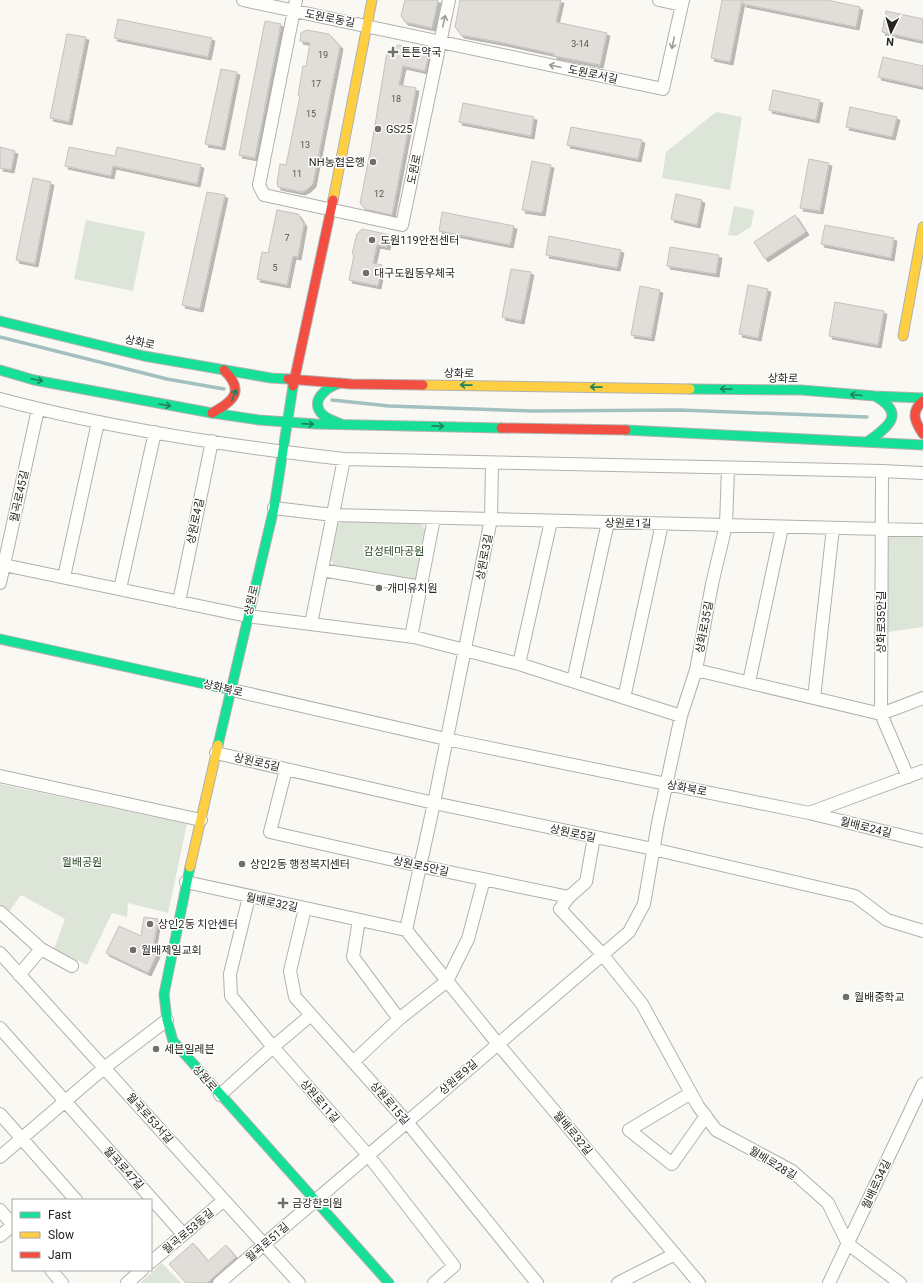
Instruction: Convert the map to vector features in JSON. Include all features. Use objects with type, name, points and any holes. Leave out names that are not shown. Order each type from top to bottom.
[{"type":"main road","points":[[294,380],[331,209],[372,0]]},
{"type":"main road","points":[[903,336],[923,227]]},
{"type":"main road","name":"상화로","points":[[0,321],[144,356],[271,378],[294,380],[342,383],[801,390],[923,399]]},
{"type":"main road","points":[[0,370],[34,380],[212,413],[288,422],[629,430],[923,445]]},
{"type":"main road","points":[[212,413],[225,407],[234,397],[236,385],[232,376],[224,370]]},
{"type":"main road","name":"상원로","points":[[294,380],[274,508],[247,616],[232,690],[186,882],[164,994],[167,1020],[173,1041],[389,1283]]},
{"type":"main road","points":[[342,383],[328,387],[321,393],[318,401],[318,407],[323,415],[343,424]]},
{"type":"main road","points":[[867,442],[888,426],[892,418],[889,404],[885,400],[875,396]]},
{"type":"main road","points":[[923,399],[919,403],[914,416],[917,426],[923,434]]},
{"type":"main road","name":"상화북로","points":[[0,639],[232,690]]},
{"type":"street","name":"도원로동길","points":[[244,0],[295,5],[367,25]]},
{"type":"street","points":[[440,41],[449,0]]},
{"type":"street","name":"도원로서길","points":[[367,25],[663,89],[682,2],[659,0]]},
{"type":"street","name":"도원로","points":[[295,5],[259,185],[264,195],[402,225],[440,41]]},
{"type":"street","points":[[0,400],[98,422],[155,432],[283,452],[344,459],[923,473]]},
{"type":"street","name":"월곡로45길","points":[[0,582],[38,409]]},
{"type":"street","points":[[64,577],[98,422]]},
{"type":"street","points":[[120,589],[155,432]]},
{"type":"street","name":"상원로4길","points":[[179,602],[212,441]]},
{"type":"street","points":[[311,624],[344,459]]},
{"type":"street","name":"상원로3길","points":[[466,650],[491,519],[492,462]]},
{"type":"street","name":"상화로35길","points":[[668,784],[682,716],[696,670],[712,584],[726,525],[728,468]]},
{"type":"street","name":"상화로35안길","points":[[881,714],[882,471]]},
{"type":"street","name":"상원로1길","points":[[274,508],[333,515],[923,530]]},
{"type":"street","points":[[411,637],[434,518]]},
{"type":"street","points":[[519,664],[551,521]]},
{"type":"street","points":[[573,681],[608,522]]},
{"type":"street","points":[[624,698],[662,524]]},
{"type":"street","points":[[749,682],[782,527]]},
{"type":"street","points":[[814,698],[833,528]]},
{"type":"street","points":[[4,565],[247,616],[411,637],[519,664],[682,716]]},
{"type":"street","points":[[322,570],[421,587]]},
{"type":"street","points":[[406,930],[466,650]]},
{"type":"street","points":[[696,670],[881,714],[923,698]]},
{"type":"street","name":"상화북로","points":[[232,690],[446,739],[809,813]]},
{"type":"street","points":[[881,714],[908,777]]},
{"type":"street","name":"상원로5길","points":[[216,753],[855,896],[887,920],[923,931]]},
{"type":"street","name":"상원로5안길","points":[[286,769],[270,832],[420,866],[569,897]]},
{"type":"street","points":[[809,813],[923,771]]},
{"type":"street","points":[[0,776],[201,820]]},
{"type":"street","name":"상원로9길","points":[[315,1201],[629,932],[644,904],[658,823],[668,784]]},
{"type":"street","name":"월배로24길","points":[[809,813],[923,841]]},
{"type":"street","points":[[594,837],[586,882],[569,897],[560,909],[602,954]]},
{"type":"street","points":[[353,1062],[399,1020],[447,981],[468,939],[484,879]]},
{"type":"street","name":"월배로32길","points":[[186,882],[249,897],[406,930],[498,1044],[699,1283]]},
{"type":"street","name":"상원로11길","points":[[249,897],[230,974],[231,996],[273,1047],[368,1155],[454,1266],[434,1283]]},
{"type":"street","name":"상원로15길","points":[[305,908],[290,971],[295,997],[407,1122],[536,1283]]},
{"type":"street","points":[[0,912],[41,949],[72,966]]},
{"type":"street","points":[[359,920],[353,957],[399,1020]]},
{"type":"street","points":[[19,975],[41,949]]},
{"type":"street","name":"월곡로53서길","points":[[0,953],[300,1283]]},
{"type":"street","name":"월배로28길","points":[[602,954],[642,1004],[698,1106],[716,1130],[792,1171],[828,1203],[848,1244],[900,1283]]},
{"type":"street","points":[[220,1095],[273,1047],[312,1015]]},
{"type":"street","points":[[0,1157],[104,1068],[167,1020]]},
{"type":"street","name":"월곡로47길","points":[[0,1028],[152,1199]]},
{"type":"street","name":"월배로34길","points":[[829,1283],[923,1084]]},
{"type":"street","points":[[691,1092],[630,1130],[672,1164],[706,1116]]},
{"type":"street","points":[[0,1114],[75,1199]]},
{"type":"street","name":"월곡로47길","points":[[152,1199],[183,1234]]},
{"type":"street","name":"월곡로53동길","points":[[152,1261],[224,1200]]},
{"type":"street","name":"월곡로51길","points":[[219,1283],[315,1201]]},
{"type":"street","points":[[0,1210],[12,1224]]},
{"type":"street","points":[[0,1236],[12,1226]]},
{"type":"street","points":[[618,1283],[675,1254]]},
{"type":"street","points":[[52,1271],[62,1283]]},
{"type":"street","points":[[127,1283],[140,1271]]},
{"type":"green space","points":[[716,112],[742,117],[730,190],[662,178],[666,152]]},
{"type":"green space","points":[[734,206],[754,210],[751,227],[736,236],[728,235]]},
{"type":"green space","points":[[86,220],[145,232],[133,291],[74,279]]},
{"type":"green space","name":"감성테마공원","points":[[345,520],[421,524],[428,532],[420,579],[413,583],[335,569],[331,559],[338,524]]},
{"type":"green space","points":[[887,535],[923,535],[923,627],[888,632]]},
{"type":"green space","name":"월배공원","points":[[0,784],[187,824],[168,913],[128,903],[127,917],[112,913],[87,965],[54,949],[65,919],[21,895],[8,913],[0,906]]},
{"type":"green space","points":[[162,1263],[181,1283],[140,1283]]},
{"type":"building","points":[[405,0],[438,0],[432,28],[405,22],[401,16]]},
{"type":"building","points":[[460,0],[561,0],[556,22],[607,33],[600,65],[554,56],[554,54],[504,43],[461,35],[455,27]]},
{"type":"building","points":[[722,0],[742,0],[730,62],[711,58]]},
{"type":"building","points":[[743,0],[827,0],[860,7],[856,27],[743,4]]},
{"type":"building","points":[[886,11],[923,19],[923,41],[882,32]]},
{"type":"building","points":[[118,19],[212,38],[208,57],[114,38]]},
{"type":"building","points":[[265,21],[281,24],[255,158],[239,155]]},
{"type":"building","points":[[307,30],[329,34],[340,46],[313,184],[302,192],[278,187],[277,183],[280,164],[286,165],[300,96],[298,95],[303,66],[306,66],[310,43],[300,41],[301,33]]},
{"type":"building","points":[[67,34],[86,37],[69,122],[50,118]]},
{"type":"building","points":[[398,45],[422,50],[428,57],[425,71],[403,66],[399,85],[416,88],[392,215],[365,209],[360,203],[372,143],[387,52]]},
{"type":"building","points":[[883,57],[923,66],[923,87],[878,77]]},
{"type":"building","points":[[221,69],[237,72],[222,147],[205,144]]},
{"type":"building","points":[[773,90],[820,100],[816,120],[769,110]]},
{"type":"building","points":[[463,103],[534,117],[531,136],[459,122]]},
{"type":"building","points":[[850,107],[897,117],[892,137],[846,127]]},
{"type":"building","points":[[571,127],[642,140],[638,159],[567,145]]},
{"type":"building","points":[[0,147],[15,151],[11,170],[0,168]]},
{"type":"building","points":[[69,147],[115,156],[117,147],[201,165],[197,184],[113,166],[111,176],[65,166]]},
{"type":"building","points":[[809,159],[829,163],[820,211],[800,208]]},
{"type":"building","points":[[532,161],[551,165],[542,213],[522,210]]},
{"type":"building","points":[[33,178],[51,182],[35,264],[16,260]]},
{"type":"building","points":[[207,192],[225,195],[200,309],[182,305]]},
{"type":"building","points":[[676,194],[702,200],[697,225],[671,219]]},
{"type":"building","points":[[277,210],[298,214],[304,224],[298,257],[293,256],[287,285],[257,279],[262,252],[268,253]]},
{"type":"building","points":[[442,212],[514,226],[510,245],[439,231]]},
{"type":"building","points":[[795,215],[806,232],[765,259],[754,242]]},
{"type":"building","points":[[825,225],[894,238],[891,258],[821,244]]},
{"type":"building","points":[[362,229],[390,235],[387,247],[377,245],[373,263],[382,265],[378,286],[349,280],[354,255],[352,254],[357,234]]},
{"type":"building","points":[[549,236],[621,250],[617,268],[546,255]]},
{"type":"building","points":[[670,247],[719,255],[716,274],[667,266]]},
{"type":"building","points":[[511,269],[531,272],[521,321],[502,317]]},
{"type":"building","points":[[748,285],[768,289],[758,338],[739,334]]},
{"type":"building","points":[[640,286],[660,290],[651,338],[631,335]]},
{"type":"building","points":[[835,302],[884,311],[878,345],[829,336]]},
{"type":"building","name":"월배제일교회","points":[[144,917],[158,919],[154,943],[161,946],[148,973],[106,953],[119,926],[141,936]]},
{"type":"building","points":[[193,1243],[208,1261],[226,1245],[236,1257],[207,1283],[186,1283],[169,1264]]},
{"type":"waterway","points":[[0,337],[167,379],[224,389]]},
{"type":"waterway","points":[[332,400],[389,406],[533,411],[680,410],[867,417]]},
{"type":"traffic: fast","points":[[0,321],[144,356],[271,378],[288,379]]},
{"type":"traffic: fast","points":[[0,370],[34,380],[212,413],[259,420],[316,424],[501,428]]},
{"type":"traffic: fast","points":[[340,383],[325,391],[318,400],[318,405],[319,410],[325,417],[341,424]]},
{"type":"traffic: fast","points":[[218,745],[274,508],[293,386]]},
{"type":"traffic: fast","points":[[690,389],[801,390],[923,398]]},
{"type":"traffic: fast","points":[[867,442],[887,426],[892,415],[890,409],[885,403],[875,396]]},
{"type":"traffic: fast","points":[[626,430],[923,445]]},
{"type":"traffic: fast","points":[[0,639],[232,690]]},
{"type":"traffic: fast","points":[[190,867],[164,994],[167,1020],[173,1041],[389,1283]]},
{"type":"traffic: slow","points":[[333,200],[372,0]]},
{"type":"traffic: slow","points":[[903,336],[923,227]]},
{"type":"traffic: slow","points":[[423,385],[690,389]]},
{"type":"traffic: slow","points":[[190,867],[218,745]]},
{"type":"traffic: jam","points":[[293,386],[333,200]]},
{"type":"traffic: jam","points":[[212,413],[220,409],[231,400],[234,395],[234,384],[224,370]]},
{"type":"traffic: jam","points":[[288,379],[351,384],[423,385]]},
{"type":"traffic: jam","points":[[923,401],[916,409],[915,413],[916,421],[923,434]]},
{"type":"traffic: jam","points":[[501,428],[626,430]]},
{"type":"place","name":"튼튼약국","points":[[393,52]]},
{"type":"place","name":"GS25","points":[[378,129]]},
{"type":"place","name":"NH농협은행","points":[[373,162]]},
{"type":"place","name":"도원119안전센터","points":[[372,240]]},
{"type":"place","name":"대구도원동우체국","points":[[366,273]]},
{"type":"place","name":"개미유치원","points":[[379,588]]},
{"type":"place","name":"상인2동 행정복지센터","points":[[242,864]]},
{"type":"place","name":"상인2동 치안센터","points":[[150,924]]},
{"type":"place","name":"월배제일교회","points":[[133,950]]},
{"type":"place","name":"월배중학교","points":[[846,997]]},
{"type":"place","name":"세븐일레븐","points":[[156,1049]]},
{"type":"place","name":"금강한의원","points":[[283,1203]]}]
